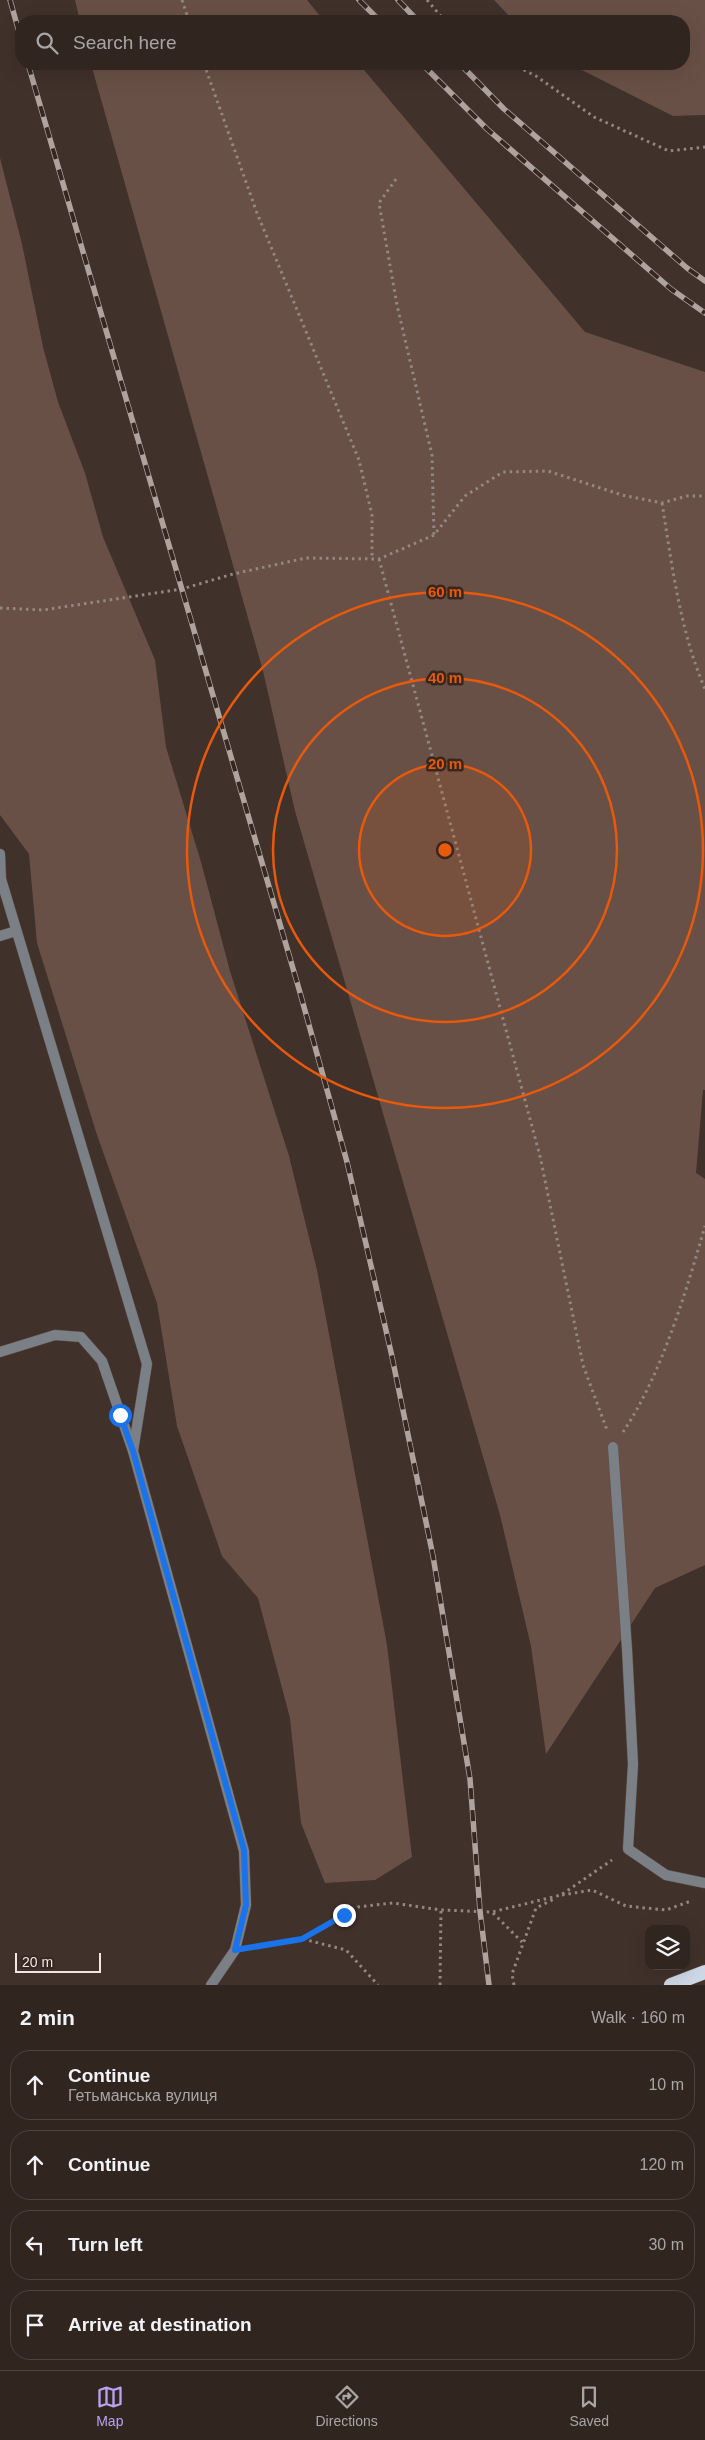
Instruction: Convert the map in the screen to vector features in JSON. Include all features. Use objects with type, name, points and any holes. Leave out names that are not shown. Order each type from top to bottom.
[{"type":"highway","points":[[671,1985],[705,1972]]},
{"type":"street","points":[[0,854],[1,879],[147,1364],[133,1451]]},
{"type":"street","points":[[0,936],[16,931]]},
{"type":"street","points":[[0,1352],[55,1335],[81,1337],[102,1362],[133,1451],[244,1850],[246,1905],[235,1950],[211,1985]]},
{"type":"street","points":[[613,1446],[633,1764],[628,1849],[666,1875],[705,1883]]},
{"type":"path","points":[[182,0],[187,15]]},
{"type":"path","points":[[427,0],[440,15]]},
{"type":"path","points":[[206,70],[257,213],[359,460],[372,515],[372,559]]},
{"type":"path","points":[[524,70],[536,76],[594,117],[669,151],[705,147]]},
{"type":"path","points":[[396,179],[379,203],[397,305],[432,455],[434,535]]},
{"type":"path","points":[[0,608],[43,610],[182,589],[233,574],[306,558],[379,559],[434,535],[465,496],[504,472],[548,471],[622,495],[662,503],[687,496],[705,496]]},
{"type":"path","points":[[662,503],[675,584],[698,672],[705,689]]},
{"type":"path","points":[[379,559],[540,1156],[583,1365],[613,1446]]},
{"type":"path","points":[[613,1446],[637,1411],[666,1344],[705,1226]]},
{"type":"path","points":[[514,1985],[512,1974],[522,1942],[536,1908],[561,1896],[628,1849]]},
{"type":"path","points":[[235,1950],[302,1939],[358,1907],[393,1903],[441,1910],[492,1912],[592,1890],[626,1906],[666,1910],[700,1897]]},
{"type":"path","points":[[440,1985],[441,1910]]},
{"type":"path","points":[[492,1912],[522,1942]]},
{"type":"path","points":[[302,1939],[346,1950],[378,1985]]},
{"type":"shaded area","points":[[75,0],[307,0],[319,15],[79,15]]},
{"type":"shaded area","points":[[494,0],[705,0],[705,115],[673,116],[582,70],[690,70],[690,15],[508,15]]},
{"type":"shaded area","points":[[93,70],[364,70],[585,332],[705,372],[705,1090],[703,1090],[696,1173],[705,1179],[705,1565],[655,1588],[546,1754],[531,1646],[500,1515],[295,811],[263,671]]},
{"type":"shaded area","points":[[0,158],[22,244],[43,347],[58,402],[85,473],[103,537],[155,660],[166,747],[201,862],[230,971],[289,1156],[317,1270],[387,1645],[412,1857],[375,1880],[325,1883],[301,1823],[290,1718],[258,1598],[222,1556],[177,1426],[157,1303],[97,1135],[37,943],[29,854],[0,815]]},
{"type":"railway","points":[[10,0],[15,18]]},
{"type":"railway","points":[[359,0],[374,15]]},
{"type":"railway","points":[[398,0],[412,15]]},
{"type":"railway","points":[[30,70],[299,989],[347,1162],[391,1352],[433,1556],[470,1779],[480,1911],[489,1985]]},
{"type":"railway","points":[[428,70],[487,129],[671,289],[705,313]]},
{"type":"railway","points":[[466,70],[504,109],[687,268],[705,281]]},
{"type":"route","points":[[120,1415],[133,1451],[244,1850],[246,1905],[235,1950],[302,1939],[344,1915]]}]
